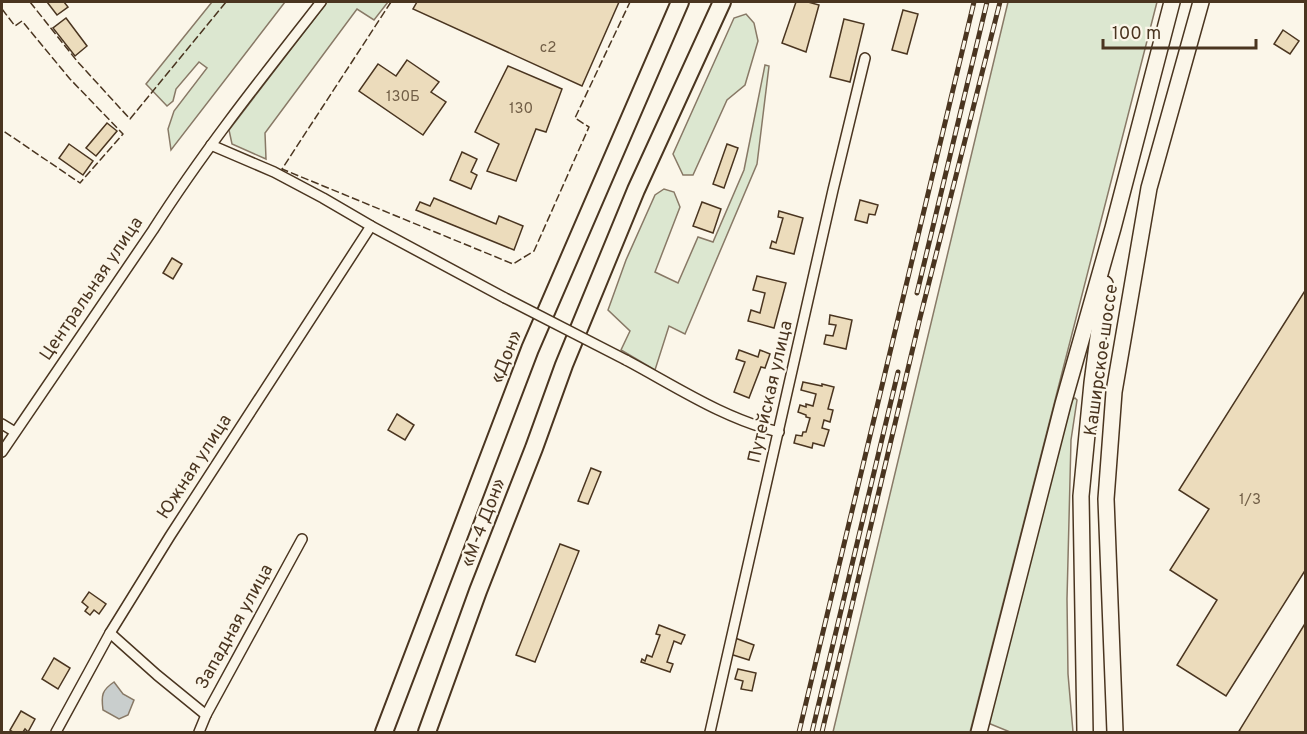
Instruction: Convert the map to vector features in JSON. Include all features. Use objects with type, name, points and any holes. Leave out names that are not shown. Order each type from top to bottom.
[{"type":"highway","name":"«Дон»","points":[[384,732],[530,349],[680,2]]},
{"type":"highway","name":"«М-4 Дон»","points":[[427,732],[579,327],[636,190],[722,2]]},
{"type":"main road","points":[[979,732],[1063,404],[1173,2]]},
{"type":"main road","name":"Каширское шоссе","points":[[1115,732],[1106,499],[1114,392],[1149,188],[1201,2]]},
{"type":"main road","name":"Каширское шоссе","points":[[1085,732],[1081,496],[1092,383],[1113,228]]},
{"type":"street","name":"Центральная улица","points":[[2,452],[175,195],[234,113],[321,2]]},
{"type":"street","name":"Путейская улица","points":[[710,732],[830,202],[865,58]]},
{"type":"street","points":[[211,145],[273,172],[324,198],[505,298],[734,417],[779,432]]},
{"type":"street","name":"Южная улица","points":[[56,732],[110,633],[170,536],[371,226]]},
{"type":"street","points":[[2,424],[15,432]]},
{"type":"street","name":"Западная улица","points":[[199,732],[206,715],[302,539]]},
{"type":"street","points":[[110,633],[206,715]]},
{"type":"green space","points":[[212,2],[285,2],[171,150],[168,129],[174,111],[207,68],[199,62],[176,89],[173,101],[167,106],[146,84]]},
{"type":"green space","points":[[327,2],[388,2],[374,20],[357,9],[265,133],[266,159],[232,144],[229,130]]},
{"type":"green space","points":[[1008,2],[1157,2],[970,732],[833,732]]},
{"type":"green space","points":[[746,14],[754,23],[758,41],[745,85],[727,100],[693,175],[683,175],[673,154],[734,18]]},
{"type":"green space","points":[[765,65],[769,66],[757,164],[685,334],[669,326],[655,370],[621,350],[630,331],[608,310],[626,260],[655,195],[664,189],[674,192],[680,207],[655,272],[678,283],[698,237],[713,242],[744,170]]},
{"type":"green space","points":[[1075,398],[1077,400],[1071,440],[1067,599],[1068,674],[1073,732],[1010,732],[988,723],[1072,400]]},
{"type":"shaded area","points":[[114,682],[123,694],[134,700],[128,715],[119,719],[103,710],[103,693]]},
{"type":"building","points":[[47,2],[64,2],[68,7],[57,15]]},
{"type":"building","points":[[417,2],[619,2],[582,86],[413,9]]},
{"type":"building","points":[[796,2],[819,5],[806,52],[782,43]]},
{"type":"building","points":[[903,10],[918,14],[907,54],[892,50]]},
{"type":"building","points":[[66,18],[87,46],[75,56],[53,28]]},
{"type":"building","points":[[844,19],[864,24],[850,82],[830,77]]},
{"type":"building","points":[[1283,30],[1299,41],[1290,54],[1274,44]]},
{"type":"building","points":[[407,60],[439,82],[431,92],[446,102],[423,135],[359,91],[378,64],[396,76]]},
{"type":"building","points":[[508,66],[562,89],[546,132],[536,129],[516,181],[487,171],[499,144],[475,132]]},
{"type":"building","points":[[107,123],[117,131],[96,156],[86,148]]},
{"type":"building","points":[[69,144],[93,161],[83,175],[59,158]]},
{"type":"building","points":[[727,144],[738,148],[724,188],[713,184]]},
{"type":"building","points":[[462,152],[477,159],[471,172],[477,175],[471,189],[450,180]]},
{"type":"building","points":[[434,198],[496,224],[499,216],[523,226],[514,250],[416,210],[420,202],[430,206]]},
{"type":"building","points":[[860,200],[878,205],[875,215],[869,214],[867,223],[855,220]]},
{"type":"building","points":[[702,202],[721,209],[713,233],[693,226]]},
{"type":"building","points":[[779,211],[803,218],[794,254],[770,248],[772,241],[776,243],[783,218],[778,217]]},
{"type":"building","points":[[172,258],[182,264],[173,279],[163,273]]},
{"type":"building","points":[[757,276],[786,283],[774,328],[748,321],[751,310],[760,313],[765,293],[753,290]]},
{"type":"building","points":[[1306,289],[1306,569],[1226,696],[1177,665],[1217,600],[1170,570],[1209,509],[1179,490]]},
{"type":"building","points":[[830,315],[852,320],[846,349],[824,344],[826,335],[833,336],[836,325],[829,324]]},
{"type":"building","points":[[739,350],[758,357],[760,350],[770,354],[765,368],[761,367],[749,398],[734,392],[745,362],[736,359]]},
{"type":"building","points":[[803,382],[834,387],[828,409],[833,410],[830,422],[824,420],[822,428],[829,430],[824,446],[813,443],[812,448],[794,443],[796,435],[802,436],[803,432],[806,432],[810,418],[798,412],[800,405],[813,406],[816,394],[801,390]]},
{"type":"building","points":[[397,414],[414,425],[405,440],[388,430]]},
{"type":"building","points":[[591,468],[601,472],[588,504],[578,501]]},
{"type":"building","points":[[560,544],[579,551],[535,662],[516,655]]},
{"type":"building","points":[[89,592],[106,604],[99,614],[94,610],[90,615],[85,611],[88,607],[82,602]]},
{"type":"building","points":[[1306,622],[1306,732],[1239,731]]},
{"type":"building","points":[[659,625],[685,635],[681,644],[674,641],[667,662],[673,664],[670,672],[641,662],[642,659],[645,661],[647,655],[652,657],[660,635],[656,634]]},
{"type":"building","points":[[735,638],[754,645],[749,660],[730,654]]},
{"type":"building","points":[[54,658],[70,668],[58,689],[42,679]]},
{"type":"building","points":[[738,669],[756,673],[752,691],[741,689],[743,681],[735,679]]},
{"type":"building","points":[[21,711],[35,719],[28,732],[25,729],[23,732],[13,732],[10,730]]},
{"type":"railway","points":[[799,732],[974,2]]},
{"type":"railway","points":[[917,293],[987,2]]},
{"type":"railway","points":[[822,732],[920,318],[1000,2]]},
{"type":"railway","points":[[812,732],[898,372]]},
{"type":"fence","points":[[30,2],[77,61],[130,119],[226,2]]},
{"type":"fence","points":[[391,2],[282,169],[513,264],[534,251],[589,127],[575,118],[630,2]]},
{"type":"fence","points":[[2,9],[15,26],[22,21],[70,79],[123,134],[80,183],[2,130]]}]
